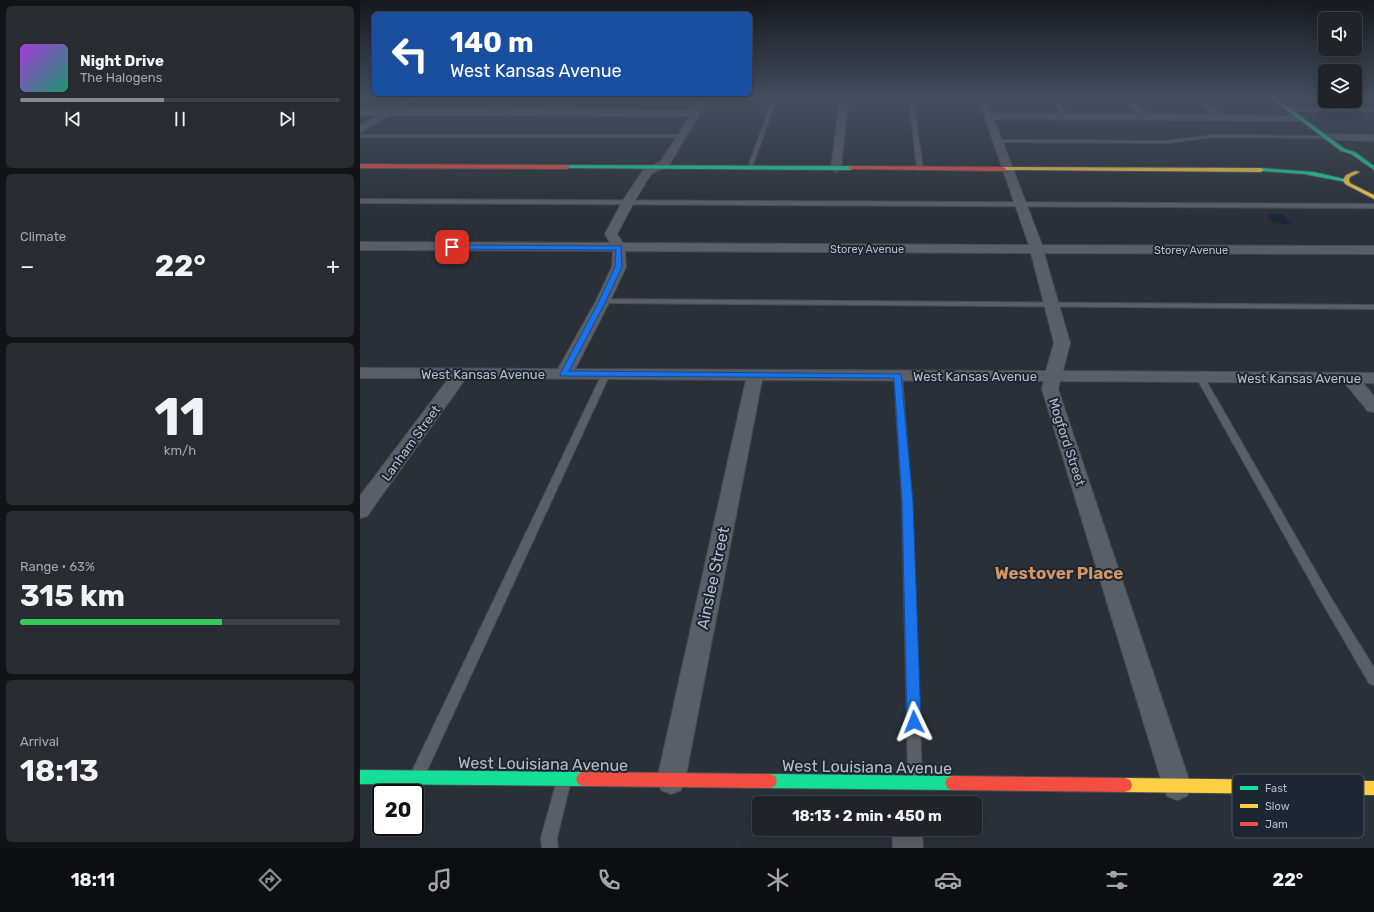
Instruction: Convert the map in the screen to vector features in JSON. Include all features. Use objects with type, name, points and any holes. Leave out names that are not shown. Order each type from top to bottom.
[{"type":"street","points":[[564,374],[603,301],[619,267],[619,248],[611,234],[628,202],[647,172],[665,163],[682,138]]},
{"type":"street","points":[[836,169],[840,138]]},
{"type":"street","name":"Mogford Street","points":[[997,138],[1037,250],[1062,343],[1050,389],[1177,786]]},
{"type":"street","points":[[1327,138],[1343,150],[1353,153],[1374,169]]},
{"type":"street","points":[[1354,138],[1374,138]]},
{"type":"street","points":[[1343,150],[1342,156],[1354,164],[1352,175],[1348,184],[1374,197]]},
{"type":"street","points":[[360,166],[1008,170],[1297,170],[1352,175],[1374,169]]},
{"type":"street","name":"Storey Avenue","points":[[360,246],[1037,250],[1374,250]]},
{"type":"street","name":"West Kansas Avenue","points":[[360,374],[1374,378]]},
{"type":"street","name":"Lanham Street","points":[[360,512],[461,374]]},
{"type":"street","name":"Ainslee Street","points":[[671,780],[755,375]]},
{"type":"street","points":[[1350,378],[1374,407]]},
{"type":"street","name":"West Louisiana Avenue","points":[[360,777],[671,780],[909,790],[1232,787]]},
{"type":"street","name":"West Louisiana Avenue","points":[[1364,788],[1374,788]]},
{"type":"street","points":[[907,836],[908,848]]},
{"type":"lane","points":[[749,168],[760,138]]},
{"type":"lane","points":[[916,138],[920,169]]},
{"type":"lane","points":[[998,141],[1166,142],[1201,138]]},
{"type":"lane","points":[[360,200],[1374,206]]},
{"type":"lane","points":[[603,301],[1374,307]]},
{"type":"lane","points":[[416,777],[606,374]]},
{"type":"lane","points":[[898,376],[907,502],[909,790]]},
{"type":"lane","points":[[1200,377],[1327,601],[1374,679]]},
{"type":"lane","points":[[550,848],[549,838],[564,779]]},
{"type":"water","points":[[1269,214],[1282,214],[1292,225],[1273,223],[1267,216],[1270,216]]},
{"type":"traffic: fast","points":[[1326,138],[1343,150],[1353,153],[1374,168]]},
{"type":"traffic: fast","points":[[567,167],[851,168]]},
{"type":"traffic: fast","points":[[1261,170],[1304,172],[1346,180]]},
{"type":"traffic: fast","points":[[360,777],[583,779]]},
{"type":"traffic: fast","points":[[770,781],[952,783]]},
{"type":"traffic: slow","points":[[1003,169],[1261,170]]},
{"type":"traffic: slow","points":[[1357,172],[1348,176],[1346,180],[1348,184],[1374,197]]},
{"type":"traffic: slow","points":[[1125,785],[1232,786]]},
{"type":"traffic: slow","points":[[1364,788],[1374,788]]},
{"type":"traffic: jam","points":[[360,166],[567,167]]},
{"type":"traffic: jam","points":[[851,168],[1003,169]]},
{"type":"traffic: jam","points":[[583,779],[770,781]]},
{"type":"traffic: jam","points":[[952,783],[1125,785]]},
{"type":"district","name":"Westover Place","points":[[1059,573]]},
{"type":"route","points":[[452,247],[619,248],[619,267],[603,301],[564,374],[898,376],[907,502],[914,722]]}]
